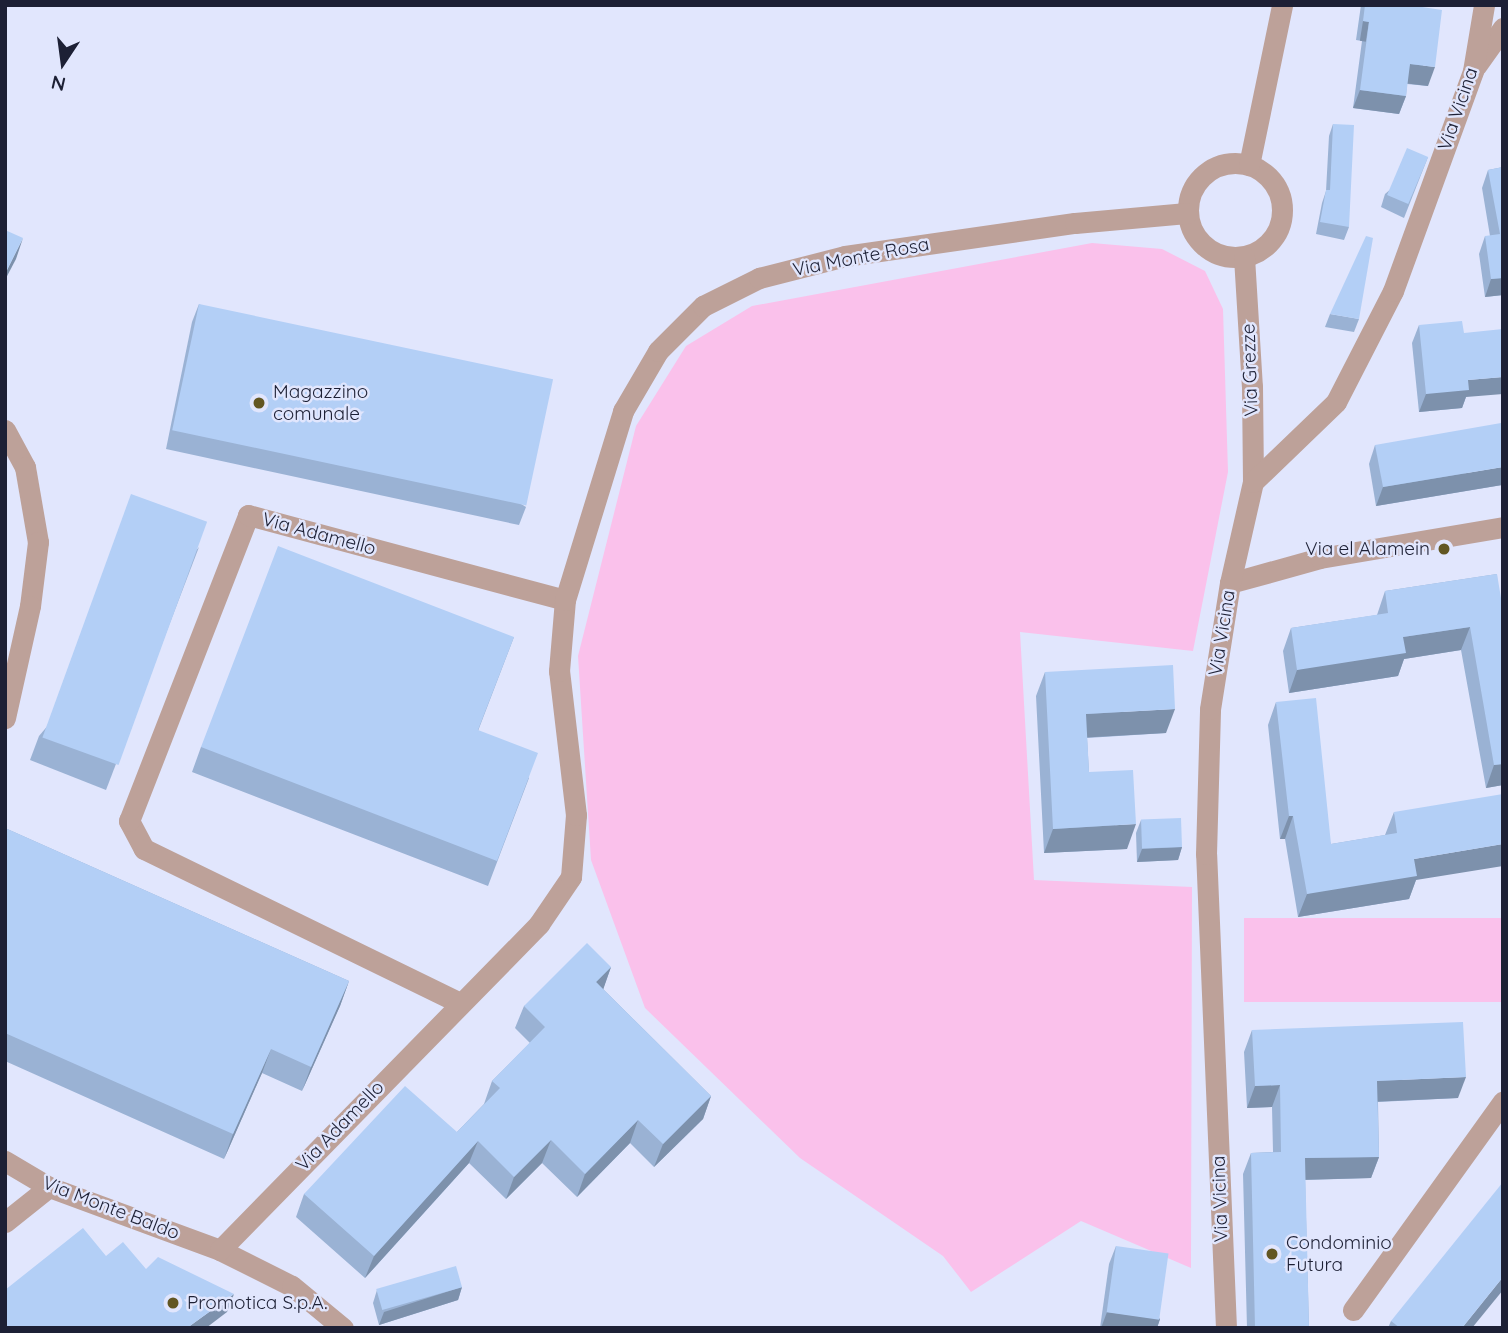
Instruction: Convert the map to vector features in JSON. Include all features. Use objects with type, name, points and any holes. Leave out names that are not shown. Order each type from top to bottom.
[{"type":"street","points":[[1249,165],[1282,5]]},
{"type":"street","name":"Via Vicina","points":[[1226,1328],[1206,854],[1210,709],[1230,583],[1253,482],[1336,402],[1393,291],[1473,71],[1484,5]]},
{"type":"street","points":[[1473,71],[1503,29]]},
{"type":"street","points":[[1233,163],[1249,165],[1263,172],[1273,183],[1280,198],[1282,213],[1279,228],[1270,241],[1244,257],[1228,257],[1200,243],[1191,229],[1187,214],[1189,198],[1195,184],[1205,173],[1233,163]]},
{"type":"street","name":"Via Monte Rosa","points":[[565,600],[623,411],[659,351],[703,306],[759,278],[845,256],[1075,223],[1187,214]]},
{"type":"street","name":"Via Grezze","points":[[1244,257],[1252,386],[1253,482]]},
{"type":"street","points":[[5,430],[25,467],[37,542],[30,606],[5,718]]},
{"type":"street","name":"Via Adamello","points":[[220,1250],[539,924],[571,877],[576,815],[559,671],[565,600],[248,515],[130,821],[144,849],[460,1003]]},
{"type":"street","points":[[1230,583],[1320,558],[1503,527]]},
{"type":"street","points":[[1353,1310],[1503,1101]]},
{"type":"street","name":"Via Monte Baldo","points":[[5,1161],[49,1187],[220,1250],[292,1286],[343,1328]]},
{"type":"street","points":[[5,1222],[49,1187]]},
{"type":"shaded area","points":[[1092,243],[1162,249],[1205,271],[1223,309],[1228,472],[1193,651],[1020,632],[1034,880],[1192,887],[1191,1268],[1081,1221],[971,1292],[943,1256],[800,1158],[645,1008],[591,860],[578,656],[636,426],[686,346],[752,306]]},
{"type":"shaded area","points":[[1244,918],[1503,918],[1503,1002],[1244,1002]]},
{"type":"building","points":[[1365,5],[1409,5],[1442,10],[1435,67],[1410,64],[1406,96],[1360,90],[1369,22],[1363,21]]},
{"type":"building","points":[[1333,124],[1354,125],[1349,227],[1320,222],[1326,190],[1330,190]]},
{"type":"building","points":[[1407,148],[1428,157],[1408,204],[1387,195]]},
{"type":"building","points":[[1503,167],[1503,278],[1491,279],[1485,236],[1500,234],[1488,170]]},
{"type":"building","points":[[5,230],[23,238],[5,274]]},
{"type":"building","points":[[1366,236],[1373,238],[1359,319],[1330,314]]},
{"type":"building","points":[[199,304],[553,379],[526,505],[172,430]]},
{"type":"building","points":[[1462,321],[1464,333],[1503,329],[1503,377],[1468,380],[1469,390],[1426,394],[1419,325]]},
{"type":"building","points":[[1501,423],[1503,467],[1383,487],[1375,445]]},
{"type":"building","points":[[131,494],[207,522],[119,765],[42,737]]},
{"type":"building","points":[[278,546],[514,637],[478,730],[538,753],[497,861],[201,747]]},
{"type":"building","points":[[1497,574],[1503,610],[1503,764],[1494,765],[1470,627],[1403,637],[1406,653],[1297,670],[1291,628],[1388,613],[1385,591]]},
{"type":"building","points":[[1173,665],[1175,709],[1086,714],[1089,772],[1133,770],[1136,824],[1053,829],[1045,672]]},
{"type":"building","points":[[1316,698],[1331,844],[1397,833],[1394,812],[1503,794],[1503,844],[1414,859],[1417,876],[1307,894],[1293,816],[1289,816],[1276,702]]},
{"type":"building","points":[[1181,818],[1182,847],[1142,848],[1141,819]]},
{"type":"building","points":[[5,828],[349,981],[311,1067],[271,1049],[233,1134],[5,1033]]},
{"type":"building","points":[[587,943],[611,967],[596,982],[711,1096],[663,1144],[638,1120],[585,1174],[551,1140],[514,1177],[478,1141],[374,1256],[304,1194],[405,1086],[457,1132],[500,1088],[492,1081],[545,1027],[524,1006]]},
{"type":"building","points":[[1463,1022],[1466,1077],[1377,1081],[1379,1157],[1305,1158],[1309,1328],[1255,1328],[1251,1153],[1281,1152],[1280,1085],[1255,1086],[1252,1030]]},
{"type":"building","points":[[1503,1182],[1503,1277],[1462,1328],[1400,1328],[1391,1321]]},
{"type":"building","points":[[83,1228],[106,1256],[123,1242],[146,1269],[158,1257],[234,1294],[187,1328],[5,1328],[5,1290]]},
{"type":"building","points":[[1116,1246],[1168,1253],[1159,1320],[1107,1312]]},
{"type":"building","points":[[456,1266],[462,1287],[382,1310],[376,1289]]},
{"type":"place","name":"Magazzino comunale","points":[[259,403]]},
{"type":"place","name":"Via el Alamein","points":[[1444,549]]},
{"type":"place","name":"Condominio Futura","points":[[1272,1254]]},
{"type":"place","name":"Promotica S.p.A.","points":[[173,1303]]}]
